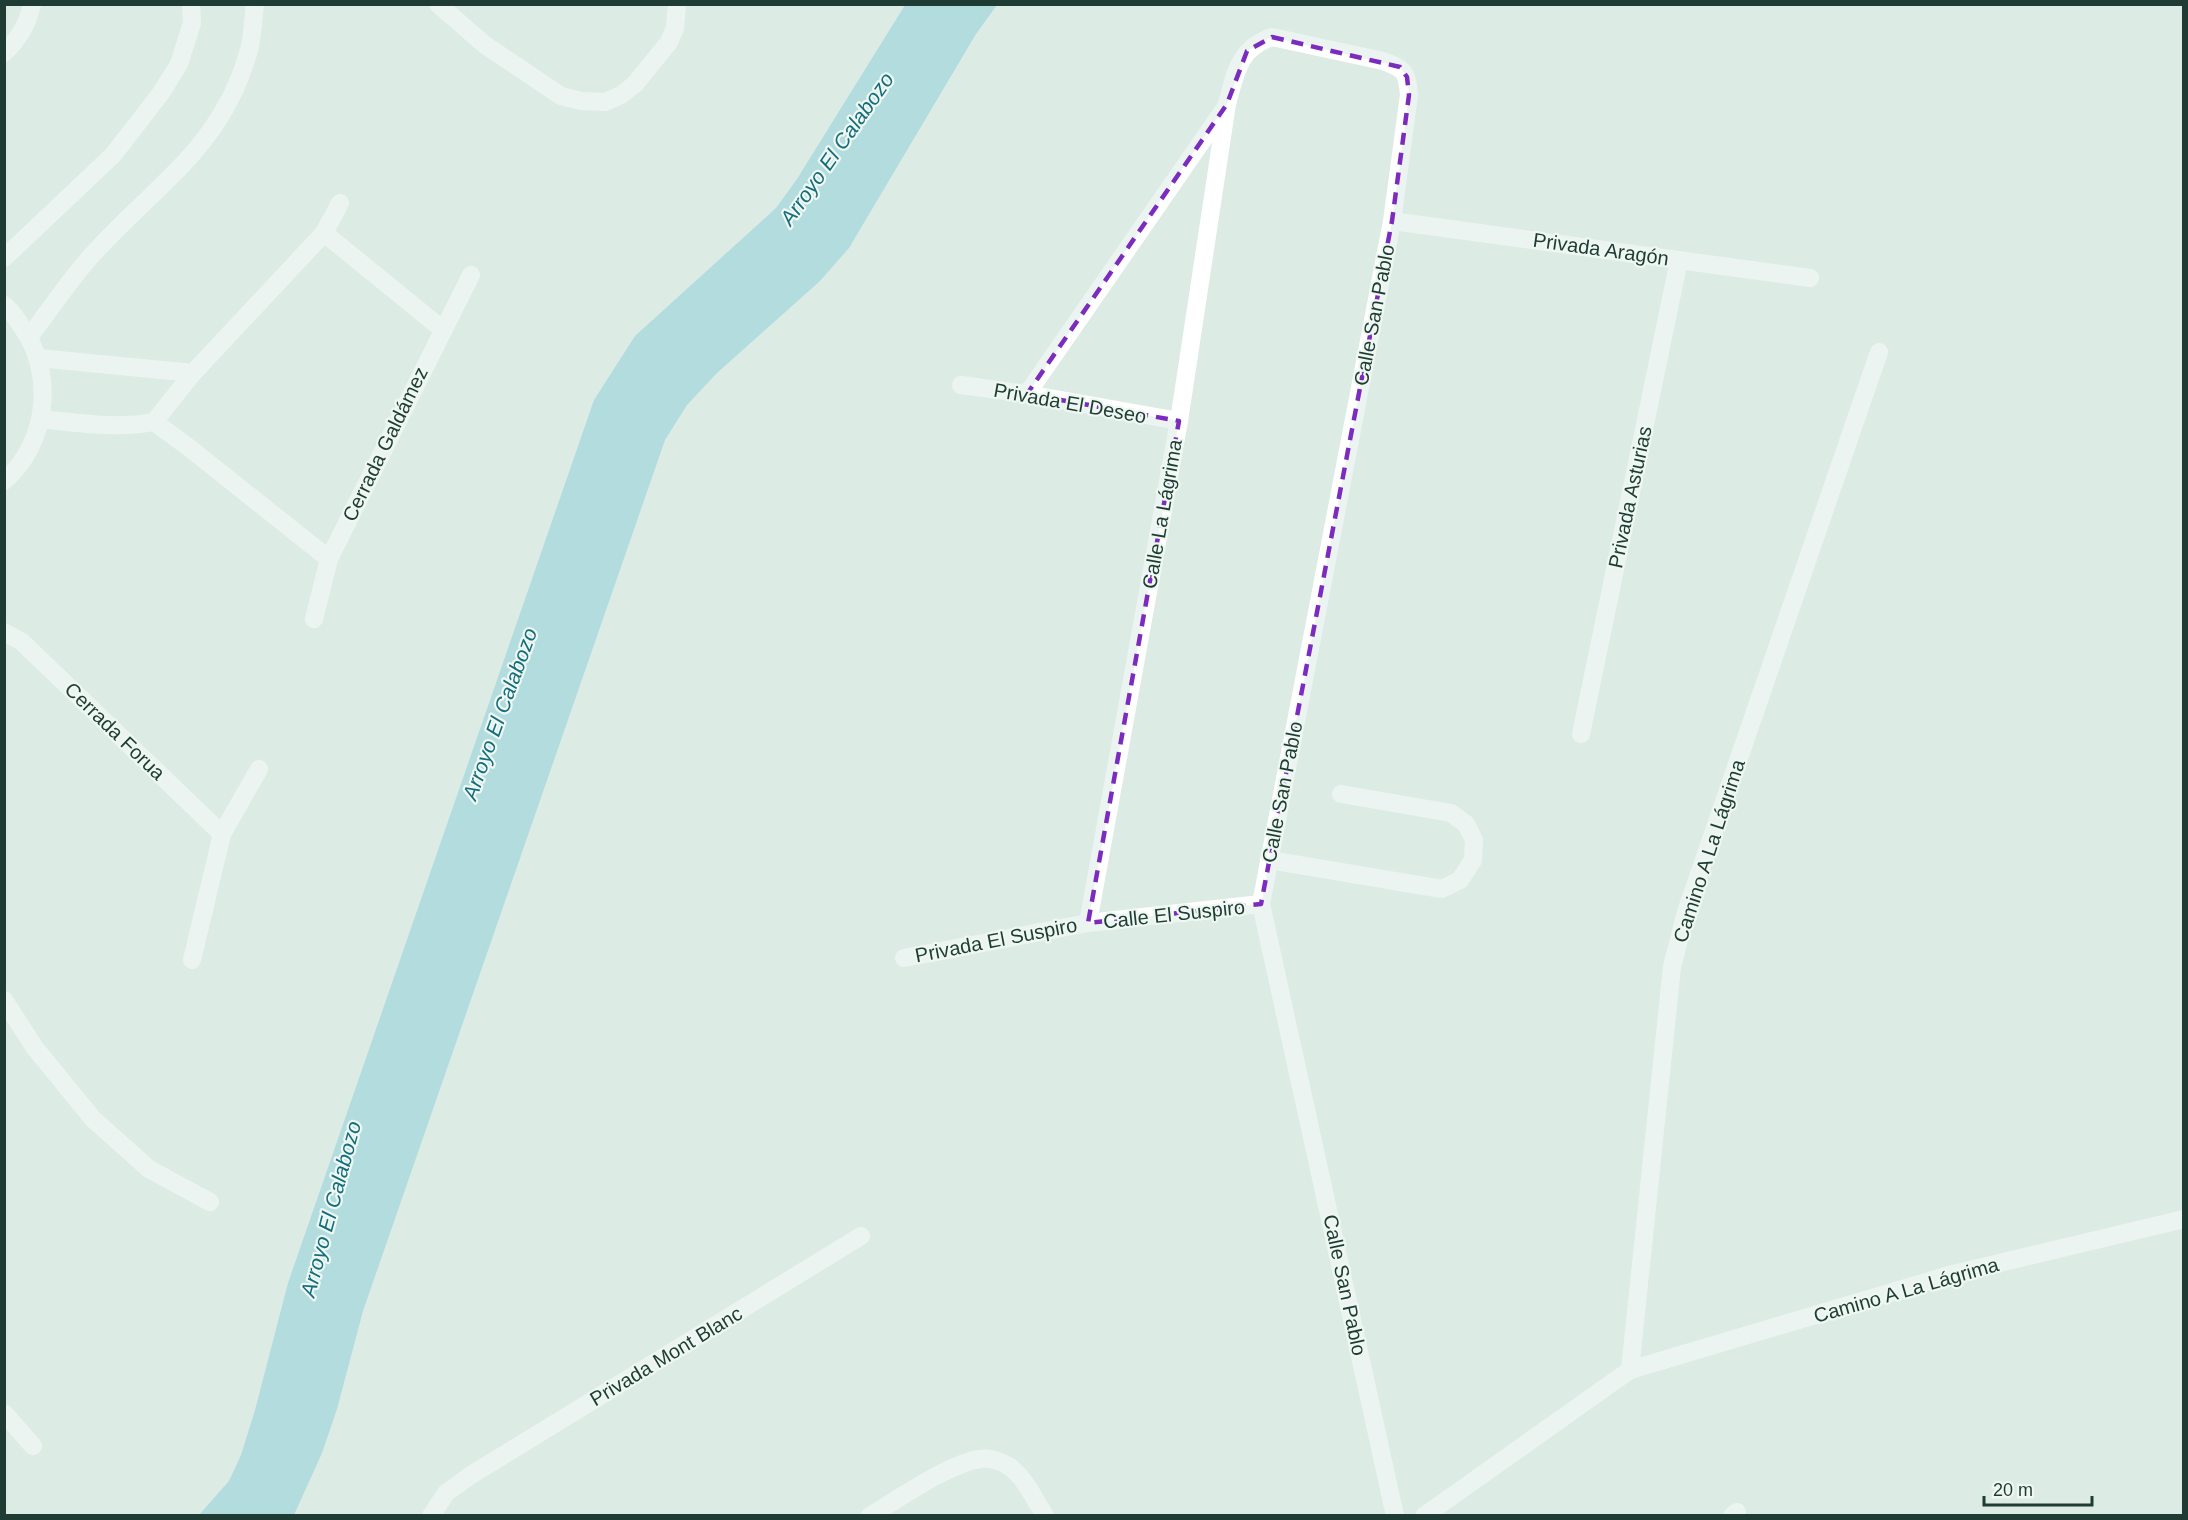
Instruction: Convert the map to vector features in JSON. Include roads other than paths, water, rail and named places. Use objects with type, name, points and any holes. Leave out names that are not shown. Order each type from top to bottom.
[{"type":"street","points":[[4,53],[16,41],[29,19],[32,4]]},
{"type":"street","points":[[4,258],[113,155],[161,93],[179,64],[192,23],[191,4]]},
{"type":"street","points":[[29,338],[92,254],[190,158],[213,130],[232,95],[249,49],[255,4]]},
{"type":"street","points":[[438,4],[485,45],[561,96],[581,101],[605,102],[621,95],[634,84],[669,42],[675,28],[677,4]]},
{"type":"street","name":"Calle La Lágrima","points":[[1088,923],[1179,422],[1227,104],[1238,66],[1247,51],[1258,41],[1272,36],[1383,61],[1400,67]]},
{"type":"street","name":"Calle San Pablo","points":[[1395,1515],[1260,904],[1392,221],[1409,95],[1407,77],[1400,67]]},
{"type":"street","name":"Calle La Lágrima","points":[[1027,394],[1227,104]]},
{"type":"street","points":[[40,419],[110,427],[154,422],[193,373],[324,233],[340,203]]},
{"type":"street","name":"Privada Aragón","points":[[1392,221],[1810,278]]},
{"type":"street","points":[[324,233],[442,329]]},
{"type":"street","name":"Privada Asturias","points":[[1581,734],[1679,260]]},
{"type":"street","name":"Cerrada Galdámez","points":[[314,619],[329,559],[471,274]]},
{"type":"street","points":[[4,305],[29,338],[38,358],[42,388],[40,419],[30,448],[13,474],[4,482]]},
{"type":"street","name":"Camino A La Lágrima","points":[[1630,1370],[1672,967],[1686,912],[1879,352]]},
{"type":"street","points":[[38,358],[193,373]]},
{"type":"street","name":"Privada El Deseo","points":[[961,385],[1027,394],[1179,422]]},
{"type":"street","points":[[154,422],[329,559]]},
{"type":"street","name":"Cerrada Forua","points":[[4,632],[22,642],[222,834]]},
{"type":"street","points":[[192,960],[222,834],[259,769]]},
{"type":"street","points":[[1269,860],[1442,889],[1460,880],[1473,860],[1474,840],[1466,824],[1450,813],[1341,794]]},
{"type":"street","name":"Calle El Suspiro","points":[[1088,923],[1260,904]]},
{"type":"street","name":"Privada El Suspiro","points":[[904,958],[1088,923]]},
{"type":"street","points":[[4,1000],[35,1048],[93,1119],[148,1169],[210,1202]]},
{"type":"street","name":"Camino A La Lágrima","points":[[1424,1515],[1630,1370],[1953,1274],[2184,1219]]},
{"type":"street","name":"Privada Mont Blanc","points":[[430,1515],[446,1493],[471,1475],[861,1236]]},
{"type":"street","points":[[4,1413],[33,1446]]},
{"type":"street","points":[[870,1515],[959,1465],[982,1458],[997,1461],[1011,1468],[1025,1484],[1045,1515]]},
{"type":"water","name":"Arroyo El Calabozo","points":[[905,5],[997,5],[976,34],[849,248],[820,281],[717,373],[687,405],[665,440],[363,1311],[337,1409],[322,1453],[294,1515],[199,1515],[229,1481],[241,1455],[288,1283],[594,400],[635,336],[776,208],[797,179]]}]
